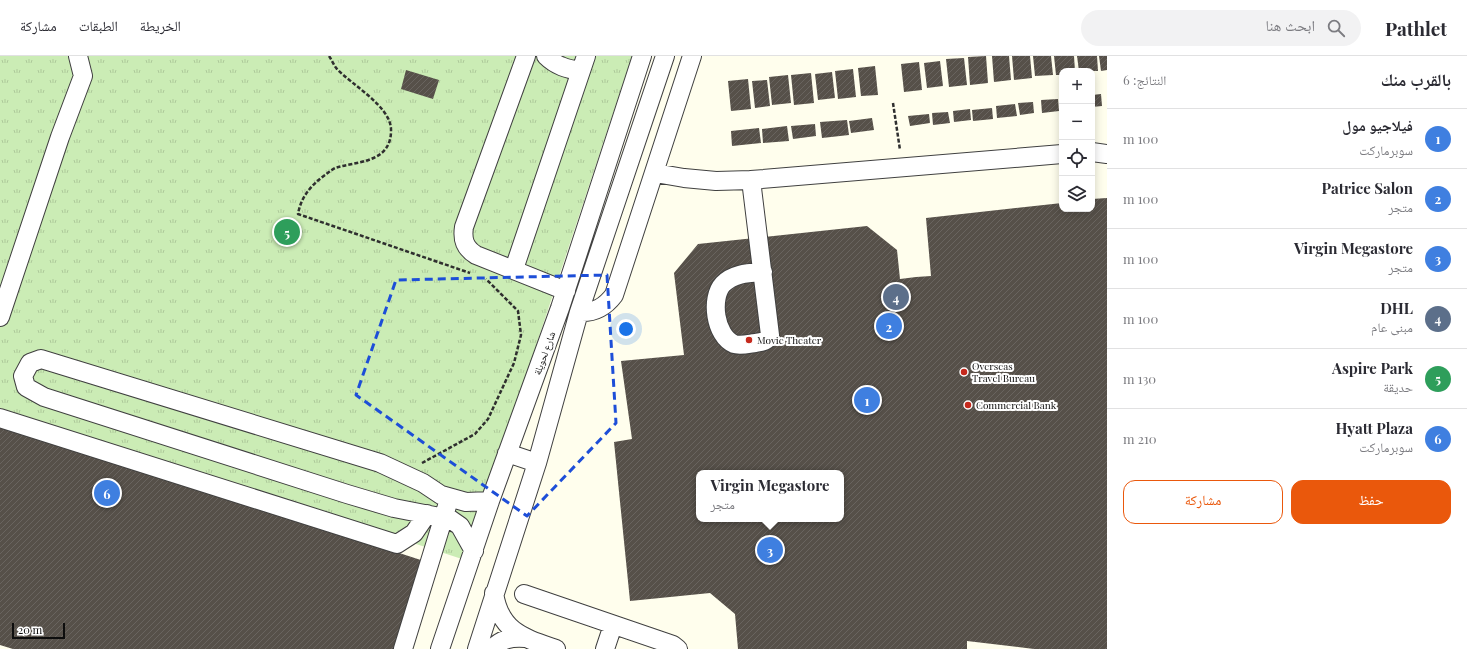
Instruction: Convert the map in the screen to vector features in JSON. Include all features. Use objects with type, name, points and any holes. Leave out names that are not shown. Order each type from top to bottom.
[{"type":"street","points":[[0,317],[60,137],[84,76],[78,56]]},
{"type":"street","points":[[526,56],[464,227],[463,240],[466,246],[476,255],[566,290]]},
{"type":"street","points":[[546,56],[551,62],[565,69],[583,64]]},
{"type":"street","name":"شارع لحويلة","points":[[440,649],[490,501],[566,290],[642,56]]},
{"type":"street","points":[[477,649],[537,463],[579,312],[665,56],[678,63],[686,73]]},
{"type":"street","points":[[579,312],[595,311],[609,302],[614,295],[692,56]]},
{"type":"street","points":[[514,270],[583,64]]},
{"type":"street","points":[[1095,152],[1107,154]]},
{"type":"street","points":[[655,173],[716,181],[751,180],[1059,154]]},
{"type":"street","points":[[751,180],[763,272]]},
{"type":"street","points":[[474,551],[460,526],[450,519],[394,508],[347,494],[44,397],[26,387],[23,376],[30,363],[41,359],[380,463],[423,483],[441,495],[466,502],[490,501]]},
{"type":"street","points":[[0,418],[397,544],[414,533],[435,516],[450,497]]},
{"type":"street","points":[[508,453],[537,463]]},
{"type":"street","points":[[403,649],[432,557],[435,516]]},
{"type":"street","points":[[494,593],[499,612],[509,628],[525,638],[556,649]]},
{"type":"street","points":[[524,594],[674,645],[678,649]]},
{"type":"street","points":[[606,649],[613,625]]},
{"type":"street","points":[[492,649],[499,642],[507,639],[516,637],[525,638]]},
{"type":"path","points":[[329,56],[336,68],[385,112],[391,123],[391,137],[386,149],[373,159],[333,169],[313,183],[300,203],[298,214],[473,274]]},
{"type":"path","points":[[892,103],[902,167]]},
{"type":"path","points":[[402,473],[475,434],[488,419],[514,363],[521,335],[518,311],[485,278],[490,260]]},
{"type":"highlighted area","points":[[607,275],[616,423],[527,516],[356,395],[396,280]]},
{"type":"green space","points":[[0,56],[632,56],[465,560],[0,408]]},
{"type":"building","points":[[986,56],[988,83],[970,85],[968,57]]},
{"type":"building","points":[[992,56],[1009,56],[1011,80],[994,82]]},
{"type":"building","points":[[1012,56],[1030,56],[1032,78],[1014,80]]},
{"type":"building","points":[[1033,56],[1051,56],[1053,75],[1035,76]]},
{"type":"building","points":[[1054,56],[1074,56],[1075,68],[1059,68],[1059,75],[1056,75]]},
{"type":"building","points":[[1077,56],[1097,56],[1098,71],[1095,71],[1095,68],[1079,68]]},
{"type":"building","points":[[1099,56],[1107,56],[1107,70],[1101,71]]},
{"type":"building","points":[[964,58],[967,85],[949,87],[946,59]]},
{"type":"building","points":[[940,61],[943,86],[927,88],[924,63]]},
{"type":"building","points":[[919,62],[922,90],[904,92],[901,64]]},
{"type":"building","points":[[875,66],[878,95],[861,96],[858,68]]},
{"type":"building","points":[[853,69],[856,97],[838,99],[835,71]]},
{"type":"building","points":[[406,70],[439,80],[433,99],[401,89]]},
{"type":"building","points":[[832,72],[835,98],[818,100],[815,74]]},
{"type":"building","points":[[811,73],[814,103],[794,105],[791,75]]},
{"type":"building","points":[[788,75],[791,103],[772,105],[769,77]]},
{"type":"building","points":[[748,79],[751,109],[731,111],[728,81]]},
{"type":"building","points":[[767,80],[770,106],[755,108],[752,81]]},
{"type":"building","points":[[1101,94],[1102,106],[1095,107],[1095,95]]},
{"type":"building","points":[[1058,99],[1059,111],[1042,113],[1041,100]]},
{"type":"building","points":[[1033,102],[1034,113],[1020,115],[1018,103]]},
{"type":"building","points":[[1015,104],[1017,116],[997,118],[996,106]]},
{"type":"building","points":[[992,108],[993,119],[973,121],[972,110]]},
{"type":"building","points":[[970,109],[971,120],[954,122],[953,111]]},
{"type":"building","points":[[948,112],[950,123],[933,125],[932,113]]},
{"type":"building","points":[[929,114],[930,123],[910,126],[908,116]]},
{"type":"building","points":[[872,118],[874,130],[851,133],[849,121]]},
{"type":"building","points":[[847,120],[849,135],[822,138],[820,122]]},
{"type":"building","points":[[815,124],[816,136],[793,139],[791,126]]},
{"type":"building","points":[[787,126],[789,141],[763,143],[762,129]]},
{"type":"building","points":[[759,128],[761,143],[732,146],[731,131]]},
{"type":"building","points":[[1107,198],[1107,649],[1034,649],[967,641],[967,649],[738,649],[735,614],[710,593],[630,601],[614,442],[632,439],[621,361],[684,355],[674,273],[698,244],[867,226],[897,250],[900,279],[931,276],[926,218],[1059,203],[1059,212],[1095,212],[1095,199]]},
{"type":"building","points":[[0,423],[430,563],[402,649],[13,649],[0,645]]},
{"type":"place","name":"Aspire Park","points":[[287,232]]},
{"type":"place","name":"DHL","points":[[896,297]]},
{"type":"place","name":"Patrice Salon","points":[[889,326]]},
{"type":"place","name":"Movie Theater","points":[[749,340]]},
{"type":"place","name":"Overseas Travel Bureau","points":[[964,372]]},
{"type":"place","name":"فيلاجيو مول","points":[[867,400]]},
{"type":"place","name":"Commercial Bank","points":[[968,405]]},
{"type":"place","name":"Hyatt Plaza","points":[[107,493]]},
{"type":"place","name":"Virgin Megastore","points":[[770,550]]}]
